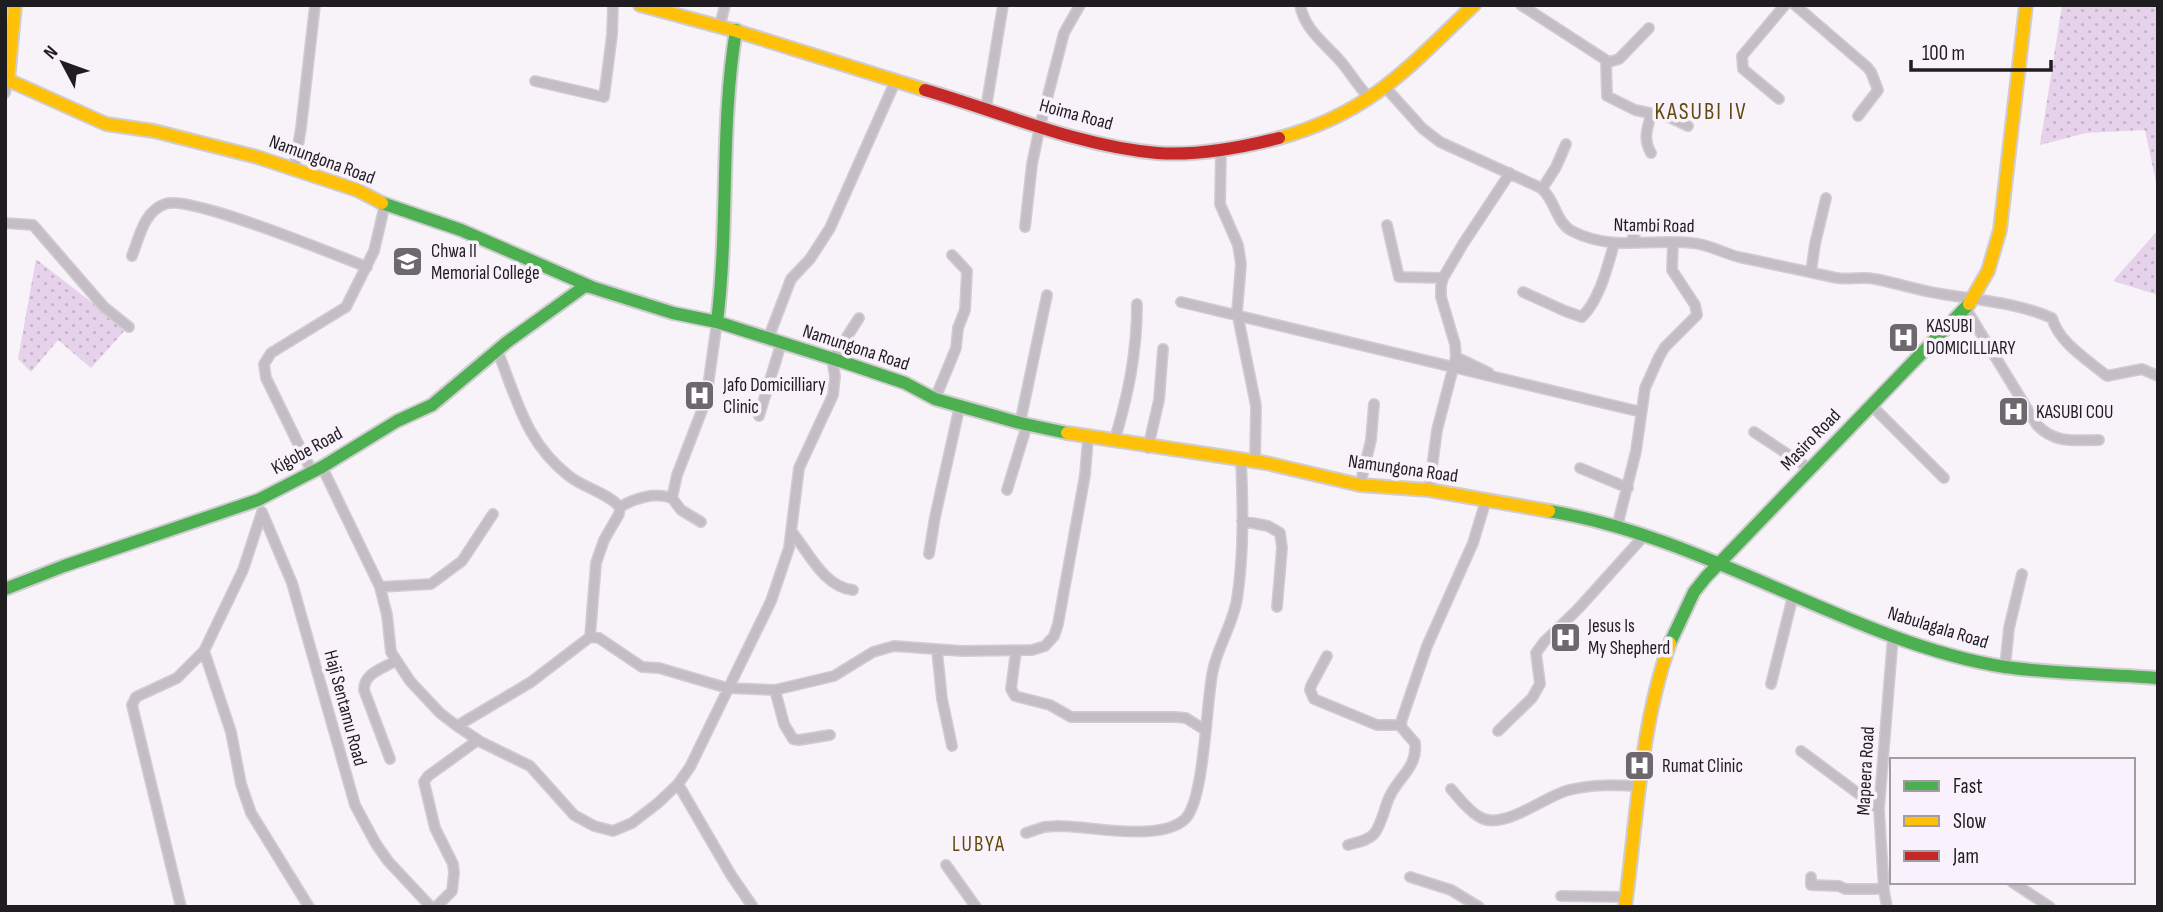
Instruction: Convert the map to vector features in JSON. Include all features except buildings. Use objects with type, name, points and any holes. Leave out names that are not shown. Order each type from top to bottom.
[{"type":"street","points":[[6,84],[15,5]]},
{"type":"street","points":[[294,169],[315,5]]},
{"type":"street","points":[[535,81],[604,97],[613,5]]},
{"type":"street","name":"Hoima Road","points":[[640,5],[720,25],[1040,126],[1139,150],[1171,153],[1220,149],[1265,141],[1316,127],[1337,118],[1385,87],[1474,5]]},
{"type":"street","points":[[720,25],[725,5]]},
{"type":"street","points":[[986,108],[1003,5]]},
{"type":"street","points":[[1025,227],[1032,164],[1040,126],[1064,33],[1080,5]]},
{"type":"street","points":[[1300,5],[1308,27],[1369,98]]},
{"type":"street","points":[[1521,5],[1606,61],[1619,59],[1649,28]]},
{"type":"street","points":[[1779,99],[1743,69],[1742,56],[1785,5]]},
{"type":"street","points":[[1795,5],[1871,72],[1878,90],[1858,116]]},
{"type":"street","name":"Masiro Road","points":[[1626,902],[1640,786],[1654,705],[1670,645],[1696,590],[1718,563],[1966,309],[1974,298],[1998,245],[2026,5]]},
{"type":"street","points":[[672,498],[677,475],[706,400],[717,322],[724,252],[729,75],[736,30]]},
{"type":"street","points":[[1606,61],[1607,96],[1615,102],[1651,115],[1669,117],[1688,126]]},
{"type":"street","points":[[759,416],[774,342],[791,279],[810,259],[830,228],[895,82]]},
{"type":"street","name":"Namungona Road","points":[[6,84],[106,124],[154,131],[257,157],[357,190],[385,204],[461,230],[594,288],[673,313],[717,322],[905,383],[935,399],[1023,424],[1148,448],[1275,465],[1360,485],[1429,490],[1581,516],[1718,563]]},
{"type":"street","name":"Ntambi Road","points":[[1385,87],[1422,128],[1440,142],[1542,189],[1551,197],[1569,230],[1614,244],[1703,244],[1742,258],[1835,278],[1871,278],[2037,312],[2052,318],[2054,327],[2067,343],[2107,376],[2142,369],[2158,376]]},
{"type":"street","points":[[1651,115],[1645,133],[1646,144],[1651,153]]},
{"type":"street","points":[[1542,189],[1566,144]]},
{"type":"street","points":[[1220,149],[1220,204],[1238,245],[1241,264],[1237,312],[1256,405],[1255,462]]},
{"type":"street","points":[[1429,490],[1437,430],[1456,357],[1455,344],[1441,297],[1443,278],[1510,173]]},
{"type":"street","points":[[1811,272],[1826,198]]},
{"type":"street","points":[[132,256],[150,213],[166,203],[185,203],[267,228],[368,267]]},
{"type":"street","points":[[385,204],[368,267],[346,307],[271,353],[264,364],[266,377],[380,587],[395,662],[427,701],[457,726],[478,740],[526,763],[574,815],[603,830],[623,828],[644,815],[678,784],[695,758],[771,601],[789,548],[799,468],[833,395],[835,376],[832,360],[859,318]]},
{"type":"street","points":[[5,223],[33,225],[104,307],[129,327]]},
{"type":"street","points":[[1630,243],[1638,228],[1660,224]]},
{"type":"street","points":[[1387,225],[1399,277],[1443,278]]},
{"type":"street","points":[[1617,527],[1636,451],[1645,388],[1658,357],[1697,315],[1695,305],[1672,270],[1672,243]]},
{"type":"street","points":[[1523,292],[1582,317],[1591,308],[1614,244]]},
{"type":"street","points":[[935,399],[957,348],[958,328],[965,310],[967,294],[967,271],[952,255]]},
{"type":"street","name":"Kigobe Road","points":[[5,589],[64,566],[260,506],[397,421],[432,405],[497,350],[562,301],[585,286],[594,288]]},
{"type":"street","points":[[1007,490],[1023,424],[1047,295]]},
{"type":"street","points":[[1181,302],[1641,412]]},
{"type":"street","points":[[1114,442],[1126,402],[1135,356],[1137,304]]},
{"type":"street","points":[[1966,309],[2045,435],[2059,440],[2099,440]]},
{"type":"street","points":[[1148,448],[1160,400],[1163,349]]},
{"type":"street","points":[[497,350],[516,403],[540,446],[569,476],[620,507]]},
{"type":"street","points":[[1456,357],[1492,374]]},
{"type":"street","points":[[1360,485],[1371,440],[1374,404]]},
{"type":"street","points":[[929,554],[960,405]]},
{"type":"street","points":[[1871,405],[1944,478]]},
{"type":"street","points":[[1755,432],[1810,469]]},
{"type":"street","points":[[590,637],[604,641],[638,666],[659,668],[727,688],[775,690],[834,677],[881,649],[894,646],[937,650],[1016,651],[1045,646],[1054,636],[1085,475],[1088,438]]},
{"type":"street","points":[[1026,833],[1058,826],[1149,831],[1180,823],[1189,815],[1202,763],[1209,687],[1214,664],[1237,601],[1242,521],[1241,461]]},
{"type":"street","points":[[1580,468],[1628,488]]},
{"type":"street","points":[[620,507],[648,496],[672,498],[681,510],[701,522]]},
{"type":"street","points":[[1401,725],[1427,646],[1469,554],[1486,499]]},
{"type":"street","points":[[181,907],[132,705],[136,697],[177,678],[204,651],[243,570],[260,506]]},
{"type":"street","name":"Haji Sentamu Road","points":[[260,506],[292,583],[355,805],[388,861],[431,907]]},
{"type":"street","points":[[457,726],[531,682],[590,637],[596,563],[620,507]]},
{"type":"street","points":[[380,587],[431,584],[462,561],[493,514]]},
{"type":"street","points":[[1242,521],[1268,526],[1280,533],[1282,548],[1278,607]]},
{"type":"street","points":[[792,532],[828,580],[837,587],[853,590]]},
{"type":"street","points":[[1498,731],[1532,698],[1540,684],[1536,653],[1544,642],[1643,537]]},
{"type":"street","name":"Nabulagala Road","points":[[1718,563],[1893,636],[2005,667],[2158,678]]},
{"type":"street","points":[[2005,667],[2009,628],[2022,574]]},
{"type":"street","points":[[1771,684],[1793,596]]},
{"type":"street","name":"Mapeera Road","points":[[1887,907],[1879,809],[1893,636]]},
{"type":"street","points":[[937,650],[942,699],[952,746]]},
{"type":"street","points":[[204,651],[235,745],[242,784],[251,813],[309,907]]},
{"type":"street","points":[[1016,651],[1011,689],[1015,696],[1050,705],[1071,717],[1175,717],[1186,719],[1205,730]]},
{"type":"street","points":[[1327,656],[1311,686],[1314,699],[1377,724],[1401,725],[1415,743],[1413,760],[1404,779],[1391,794],[1378,828],[1367,839],[1348,845]]},
{"type":"street","points":[[390,759],[364,684],[368,676],[395,662]]},
{"type":"street","points":[[775,690],[784,724],[793,739],[830,735]]},
{"type":"street","points":[[436,907],[452,891],[454,873],[453,864],[435,828],[424,782],[428,776],[478,740]]},
{"type":"street","points":[[1801,751],[1879,809]]},
{"type":"street","points":[[678,784],[731,875],[753,907]]},
{"type":"street","points":[[1451,789],[1475,815],[1483,820],[1494,821],[1508,818],[1569,790],[1598,785],[1640,786]]},
{"type":"street","points":[[1881,826],[1890,830]]},
{"type":"street","points":[[946,865],[976,907]]},
{"type":"street","points":[[1410,877],[1451,890],[1479,907]]},
{"type":"street","points":[[1811,877],[1811,885],[1839,886],[1845,889],[1884,888]]},
{"type":"street","points":[[2015,884],[2050,907]]},
{"type":"street","points":[[1561,896],[1626,902]]},
{"type":"shaded area","points":[[2062,5],[2158,5],[2158,192],[2145,130],[2086,133],[2040,145]]},
{"type":"shaded area","points":[[2158,230],[2158,295],[2113,281]]},
{"type":"shaded area","points":[[36,259],[126,329],[91,368],[58,340],[31,372],[18,359]]},
{"type":"traffic: fast","points":[[717,322],[723,249],[728,103],[736,30]]},
{"type":"traffic: fast","points":[[382,203],[461,230],[594,288],[673,313],[717,322],[846,363],[905,383],[935,399],[1067,433]]},
{"type":"traffic: fast","points":[[5,589],[64,566],[258,500],[322,467],[397,421],[432,405],[507,342],[585,286],[594,288]]},
{"type":"traffic: fast","points":[[1670,643],[1694,592],[1706,577],[1969,304]]},
{"type":"traffic: fast","points":[[1549,511],[1594,520],[1681,548],[1849,619],[1947,654],[2024,669],[2158,678]]},
{"type":"traffic: slow","points":[[15,5],[8,80],[106,124],[154,131],[257,157],[357,190],[382,203]]},
{"type":"traffic: slow","points":[[640,5],[736,31],[925,90]]},
{"type":"traffic: slow","points":[[1279,138],[1311,128],[1363,102],[1407,68],[1474,5]]},
{"type":"traffic: slow","points":[[1969,304],[1988,271],[2000,230],[2026,5]]},
{"type":"traffic: slow","points":[[1067,433],[1266,463],[1360,485],[1429,490],[1549,511]]},
{"type":"traffic: slow","points":[[1625,907],[1646,740],[1652,707],[1670,643]]},
{"type":"traffic: jam","points":[[925,90],[1068,136],[1127,149],[1172,154],[1203,152],[1279,138]]},
{"type":"place","name":"Chwa II Memorial College","points":[[408,262]]},
{"type":"place","name":"KASUBI DOMICILLIARY","points":[[1903,337]]},
{"type":"place","name":"Jafo Domicilliary Clinic","points":[[700,396]]},
{"type":"place","name":"KASUBI COU","points":[[2013,412]]},
{"type":"place","name":"Jesus Is My Shepherd","points":[[1565,637]]},
{"type":"place","name":"Rumat Clinic","points":[[1639,766]]},
{"type":"district","name":"KASUBI IV","points":[[1701,112]]},
{"type":"district","name":"LUBYA","points":[[979,844]]}]
